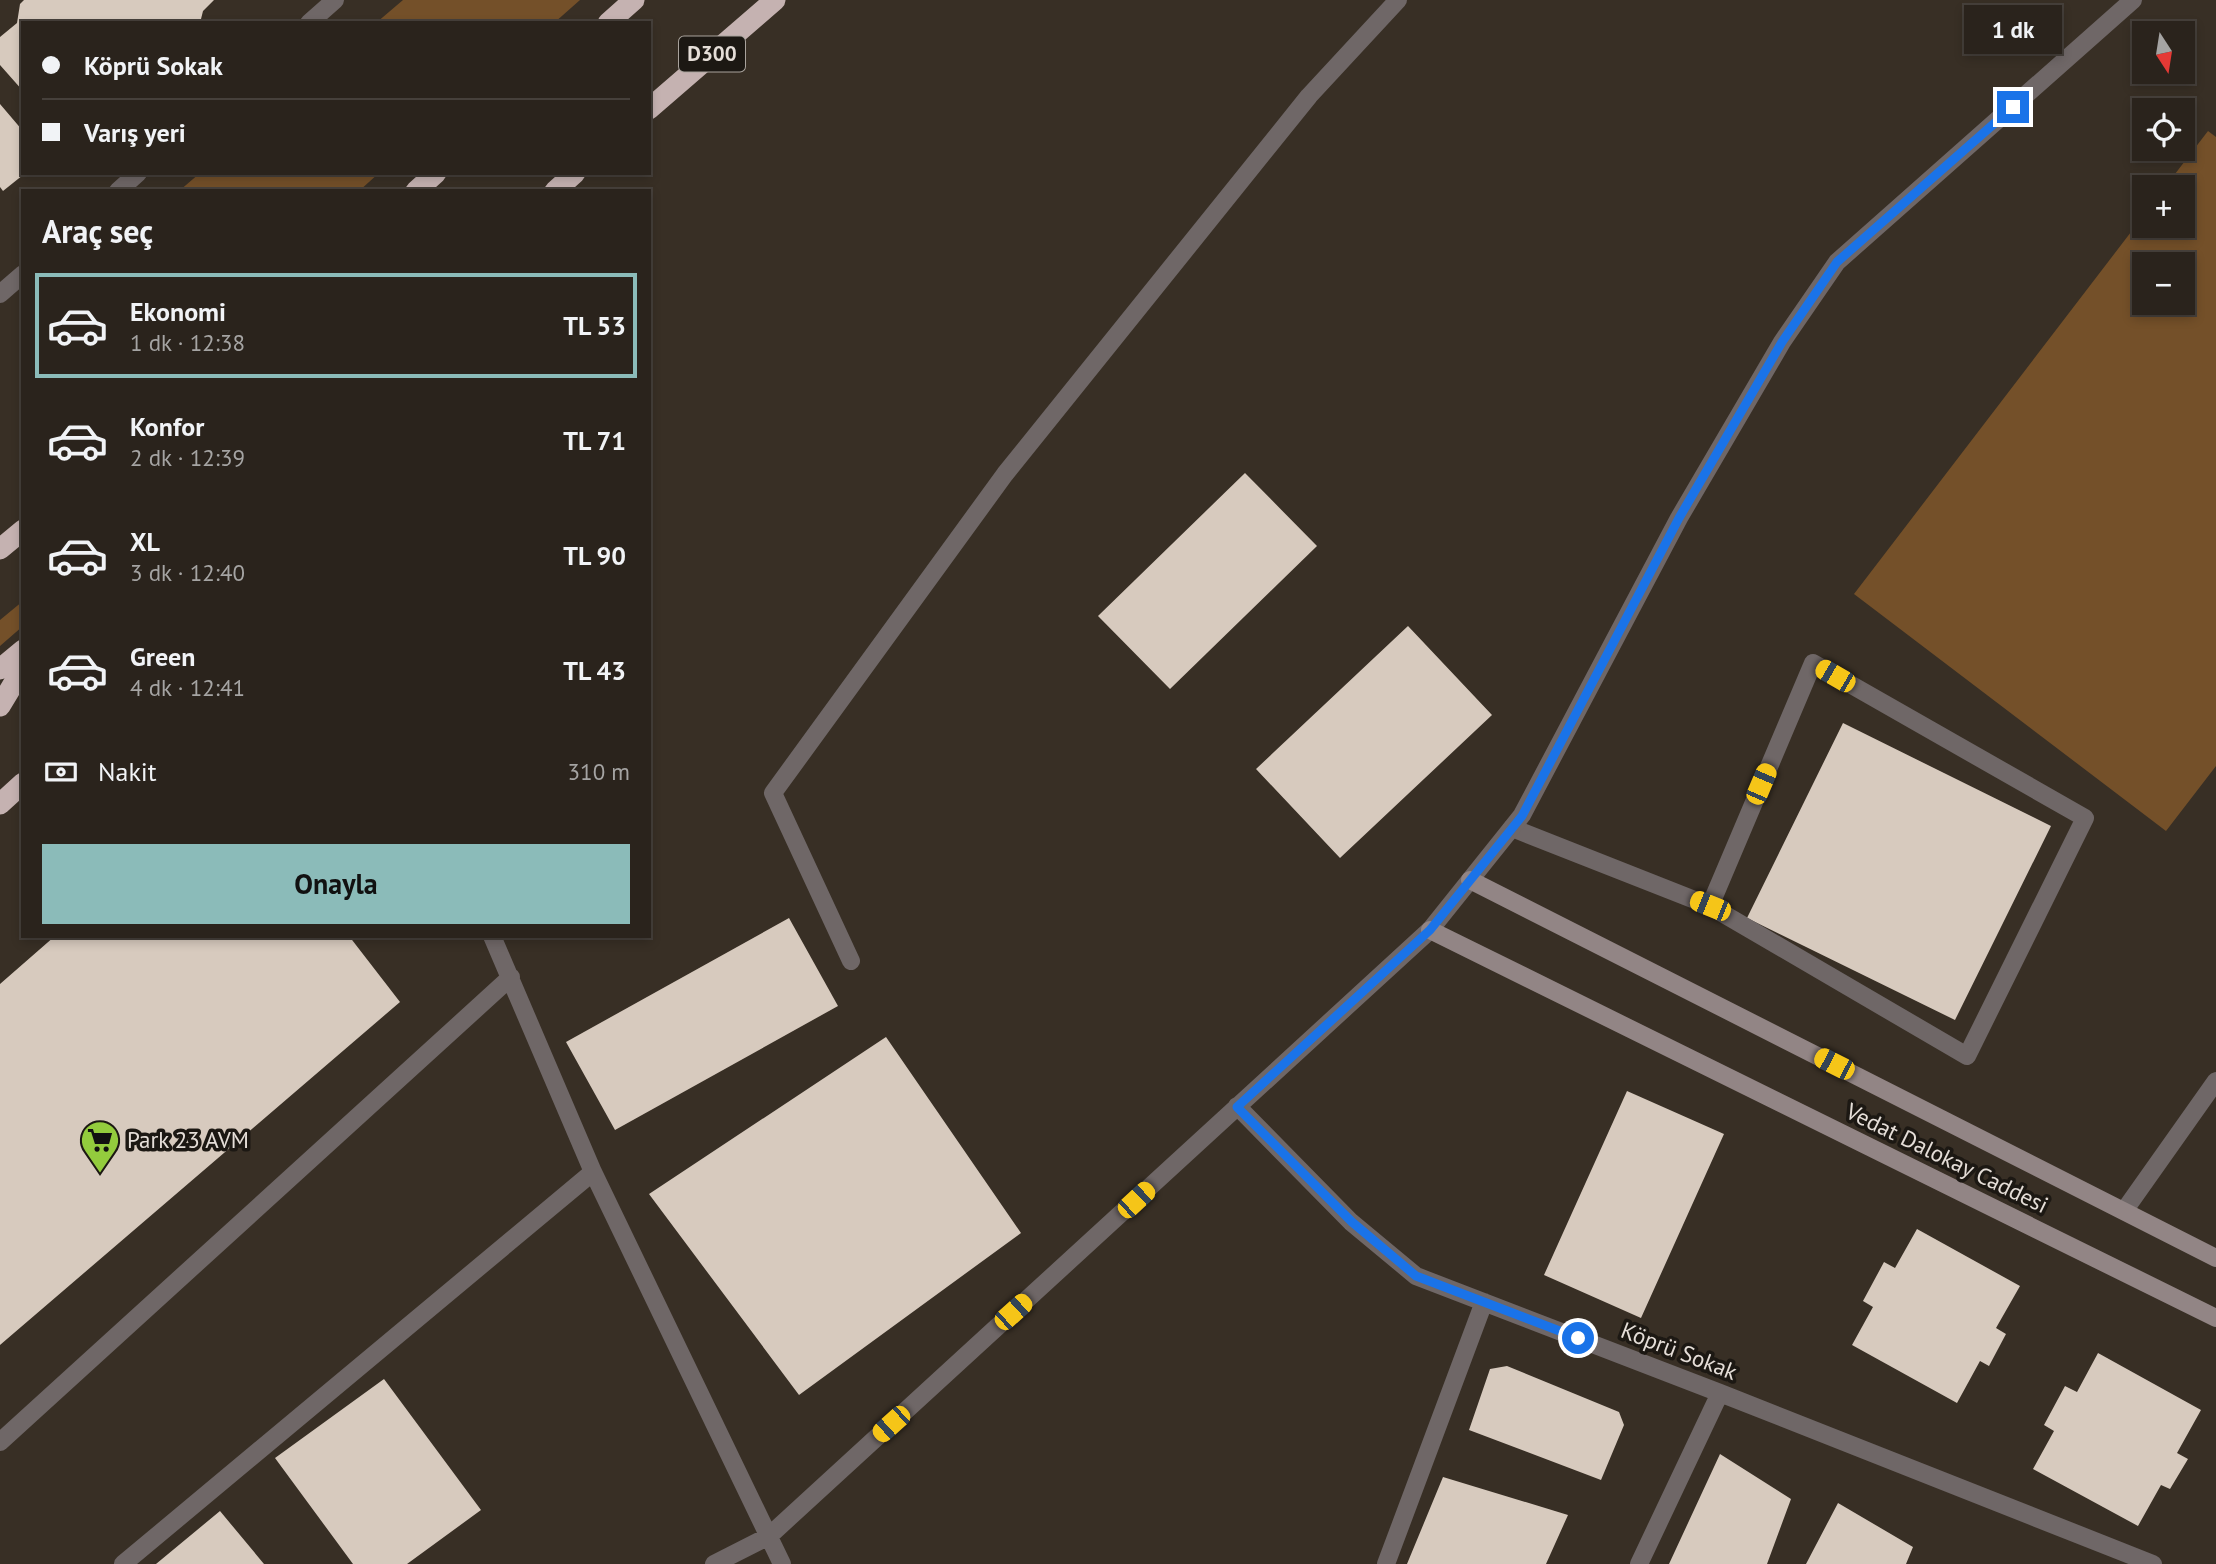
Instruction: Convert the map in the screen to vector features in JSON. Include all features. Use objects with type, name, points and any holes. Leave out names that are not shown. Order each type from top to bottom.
[{"type":"highway","points":[[610,21],[634,0]]},
{"type":"highway","name":"D300","points":[[651,107],[775,0]]},
{"type":"highway","points":[[418,189],[434,175]]},
{"type":"highway","points":[[557,189],[573,175]]},
{"type":"highway","points":[[0,549],[21,532]]},
{"type":"highway","points":[[0,669],[21,652]]},
{"type":"highway","points":[[0,706],[21,671]]},
{"type":"highway","points":[[0,804],[21,785]]},
{"type":"main road","name":"Vedat Dalokay Caddesi","points":[[1470,880],[2216,1258]]},
{"type":"main road","name":"Vedat Dalokay Caddesi","points":[[1430,930],[2216,1318]]},
{"type":"street","points":[[311,21],[335,0]]},
{"type":"street","points":[[851,961],[773,793],[1005,474],[1309,96],[1398,0]]},
{"type":"street","points":[[714,1564],[769,1536],[1430,930],[1522,816],[1679,518],[1782,342],[1837,262],[2133,0]]},
{"type":"street","points":[[120,189],[136,175]]},
{"type":"street","points":[[0,294],[21,276]]},
{"type":"street","points":[[1511,828],[1710,906],[1967,1056],[2085,818],[1813,663],[1710,906]]},
{"type":"street","points":[[493,938],[593,1172],[782,1564]]},
{"type":"street","points":[[0,1442],[511,977]]},
{"type":"street","points":[[2124,1211],[2216,1081]]},
{"type":"street","name":"Köprü Sokak","points":[[1237,1107],[1352,1222],[1416,1276],[2153,1564]]},
{"type":"street","points":[[123,1564],[593,1172]]},
{"type":"street","points":[[1386,1564],[1484,1302]]},
{"type":"street","points":[[1639,1564],[1720,1393]]},
{"type":"shaded area","points":[[403,0],[580,0],[556,21],[378,21]]},
{"type":"shaded area","points":[[2208,131],[2216,137],[2216,766],[2166,831],[1854,594],[2132,231],[2132,238],[2195,238],[2195,175],[2174,175],[2185,161],[2195,161],[2195,148]]},
{"type":"shaded area","points":[[198,175],[377,175],[361,189],[181,189]]},
{"type":"shaded area","points":[[21,603],[21,628],[0,646],[0,620]]},
{"type":"building","points":[[24,0],[214,0],[203,11],[200,21],[21,21],[21,89],[0,65],[0,37],[17,23],[20,4]]},
{"type":"building","points":[[0,104],[21,129],[23,175],[3,191],[0,187]]},
{"type":"building","points":[[1245,473],[1317,546],[1170,689],[1098,616]]},
{"type":"building","points":[[1408,626],[1492,715],[1340,858],[1256,769]]},
{"type":"building","points":[[1843,723],[2051,826],[1955,1020],[1747,918]]},
{"type":"building","points":[[789,918],[838,1006],[615,1130],[566,1042]]},
{"type":"building","name":"Park 23 AVM","points":[[53,938],[351,938],[400,1002],[0,1345],[0,984]]},
{"type":"building","points":[[886,1037],[1021,1233],[799,1395],[649,1194]]},
{"type":"building","points":[[1627,1091],[1724,1134],[1641,1318],[1544,1275]]},
{"type":"building","points":[[1917,1229],[2020,1286],[1996,1328],[2006,1334],[1989,1366],[1980,1361],[1957,1403],[1852,1345],[1873,1307],[1863,1301],[1884,1262],[1895,1268]]},
{"type":"building","points":[[2098,1353],[2201,1410],[2177,1453],[2188,1459],[2170,1489],[2161,1485],[2138,1526],[2033,1469],[2054,1431],[2044,1425],[2065,1386],[2077,1392]]},
{"type":"building","points":[[1507,1366],[1619,1412],[1624,1425],[1601,1480],[1469,1430],[1490,1369]]},
{"type":"building","points":[[384,1379],[481,1510],[407,1564],[353,1564],[275,1458]]},
{"type":"building","points":[[1720,1454],[1791,1499],[1767,1564],[1669,1564]]},
{"type":"building","points":[[1443,1477],[1568,1515],[1546,1564],[1407,1564]]},
{"type":"building","points":[[1838,1503],[1913,1547],[1906,1564],[1806,1564]]},
{"type":"building","points":[[220,1511],[264,1564],[156,1564]]},
{"type":"place","name":"Park 23 AVM","points":[[100,1174]]},
{"type":"route","points":[[1578,1338],[1416,1276],[1352,1222],[1237,1107],[1430,930],[1522,816],[1679,518],[1782,342],[1837,262],[2013,107]]}]
